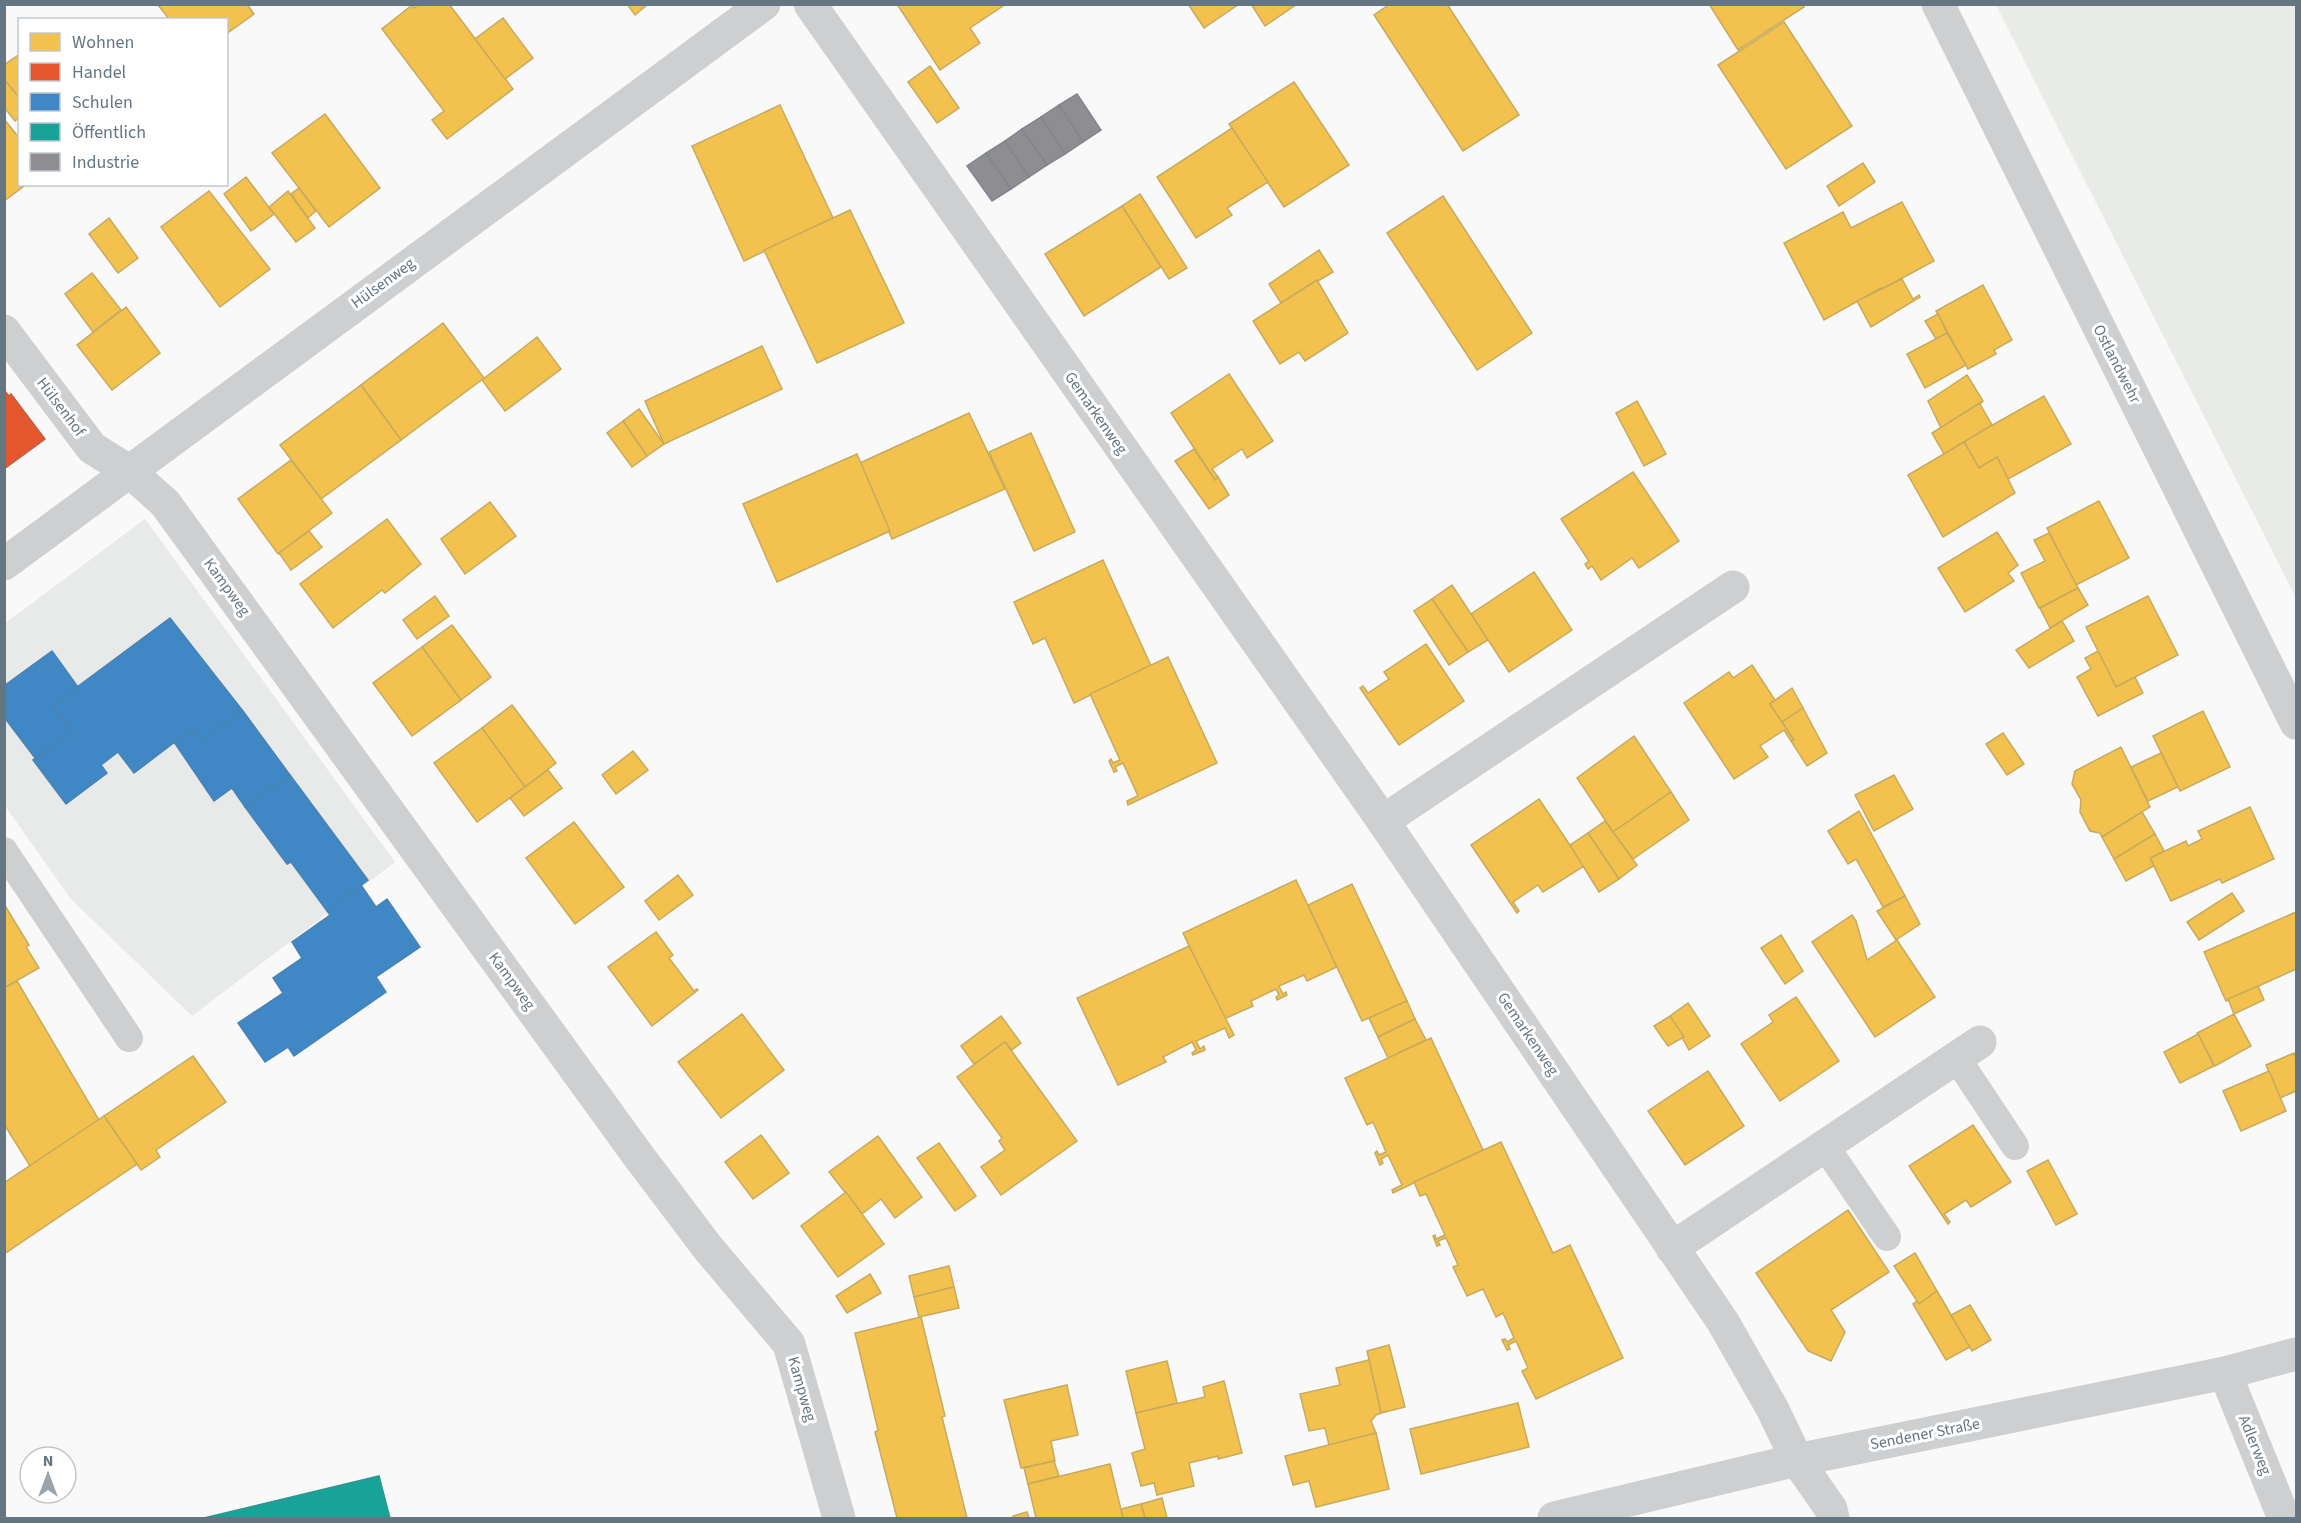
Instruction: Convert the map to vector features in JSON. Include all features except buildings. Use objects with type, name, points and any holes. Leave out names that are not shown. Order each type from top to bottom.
[{"type":"street","name":"Hülsenweg","points":[[4,564],[764,4]]},
{"type":"street","name":"Gemarkenweg","points":[[810,4],[1383,821],[1723,1322],[1772,1408],[1797,1460],[1831,1509],[1833,1518]]},
{"type":"street","name":"Ostlandwehr","points":[[1938,4],[2296,723]]},
{"type":"street","name":"Hülsenhof","points":[[4,331],[92,448],[129,471]]},
{"type":"street","name":"Kampweg","points":[[129,471],[165,503],[637,1154],[708,1248],[789,1344],[839,1518]]},
{"type":"street","points":[[1383,821],[1733,587]]},
{"type":"street","points":[[1672,1248],[1968,1050]]},
{"type":"street","name":"Sendener Straße","points":[[1554,1518],[1797,1460],[2225,1373],[2296,1354]]},
{"type":"street","name":"Adlerweg","points":[[2225,1373],[2284,1518]]},
{"type":"lane","points":[[4,851],[129,1038]]},
{"type":"lane","points":[[1968,1050],[2015,1146]]},
{"type":"lane","points":[[1825,1146],[1887,1238]]},
{"type":"shaded area","points":[[1996,5],[2296,5],[2296,598]]},
{"type":"shaded area","points":[[145,519],[395,862],[192,1016],[71,899],[5,806],[4,624]]}]
